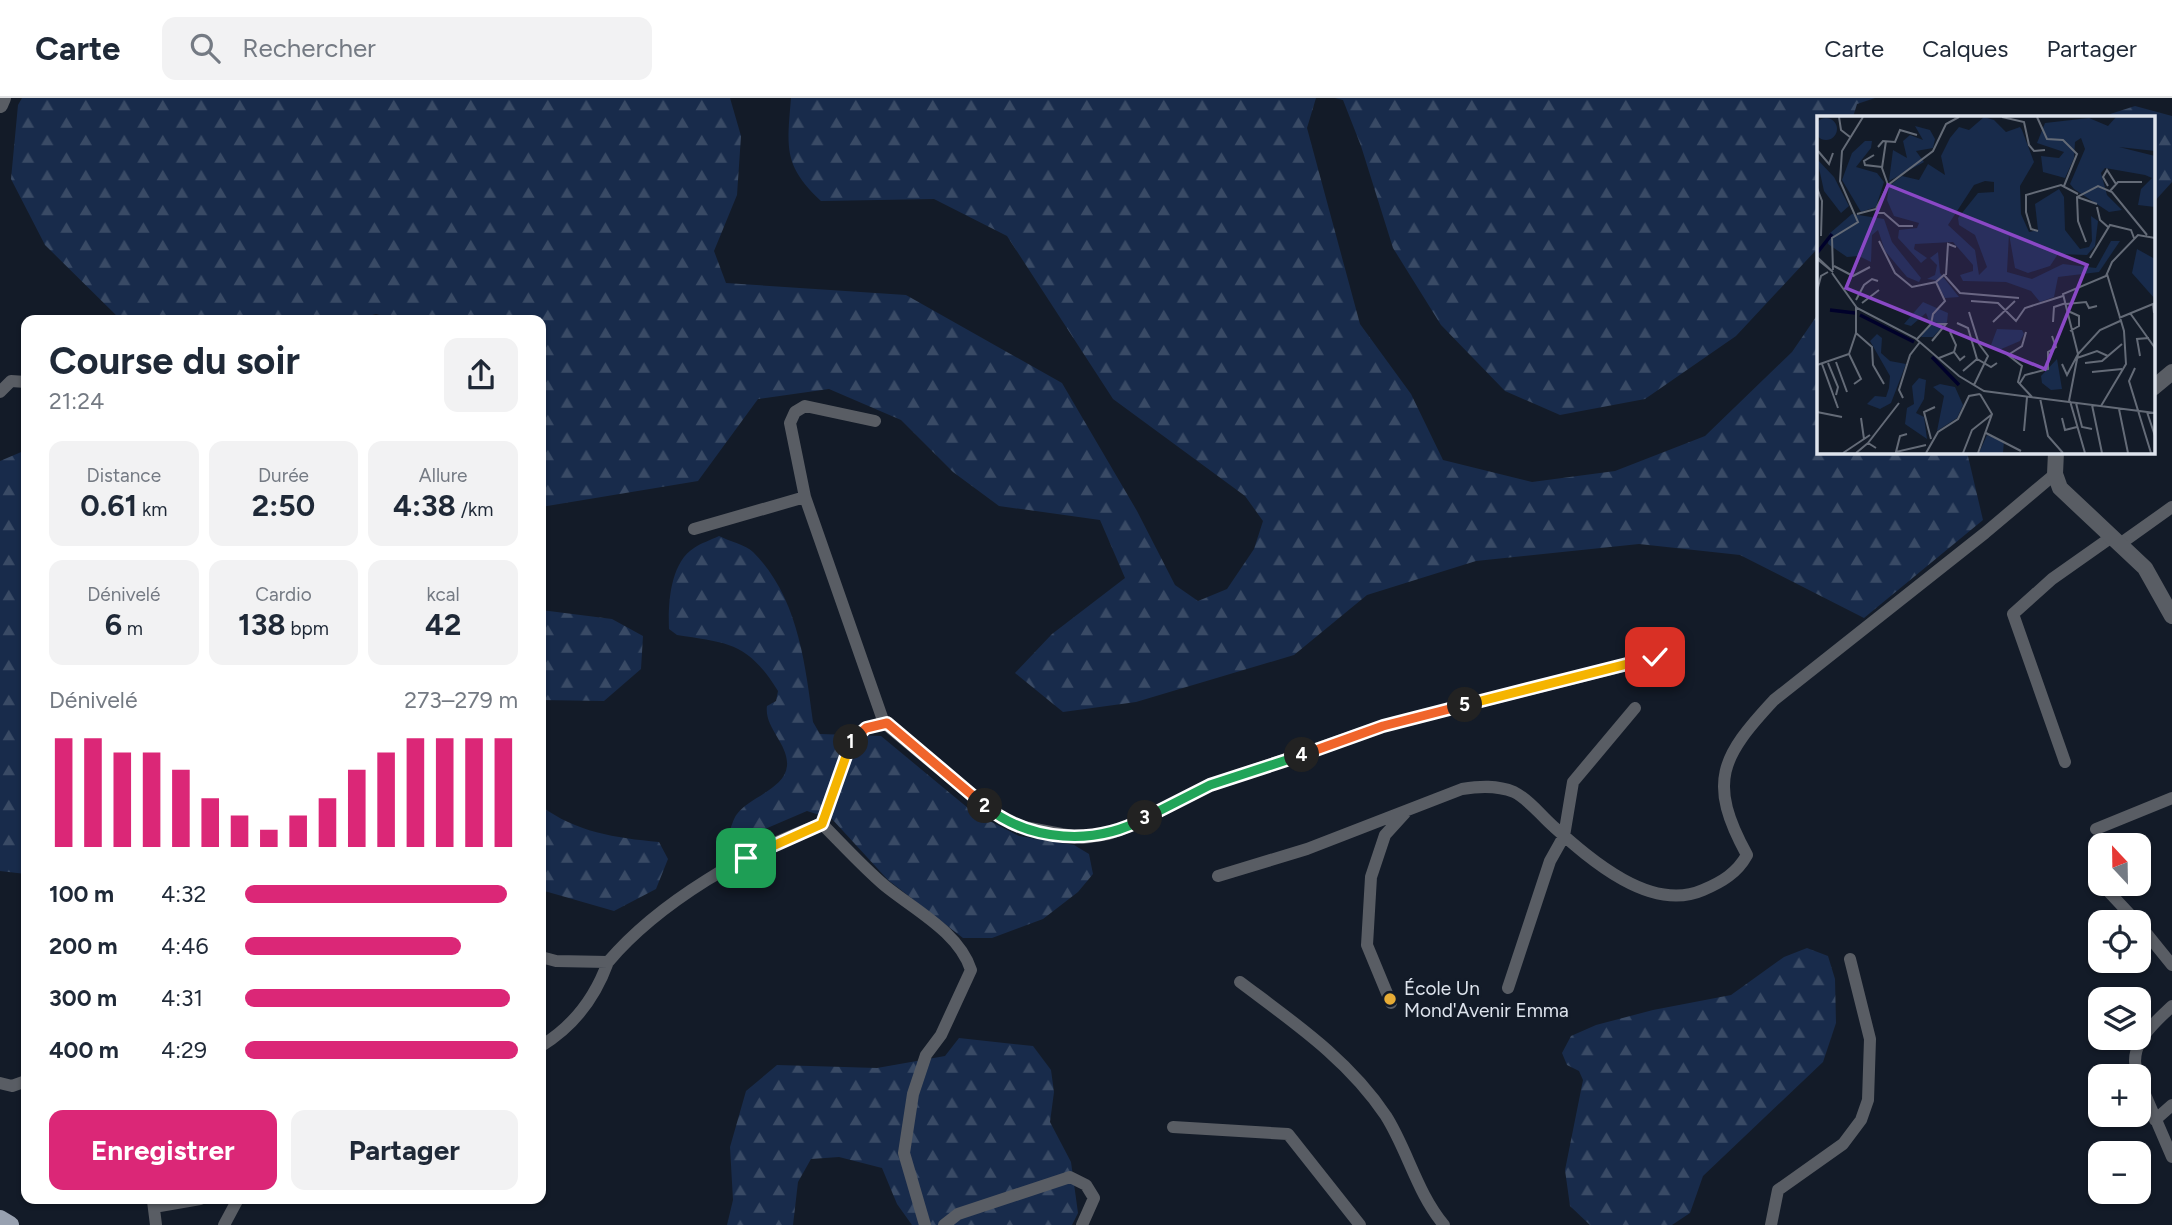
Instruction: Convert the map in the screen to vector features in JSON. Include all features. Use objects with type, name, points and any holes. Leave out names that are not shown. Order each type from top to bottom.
[{"type":"main road","points":[[0,1219],[10,1225]]},
{"type":"street","points":[[0,104],[3,98]]},
{"type":"street","points":[[2154,387],[2172,372]]},
{"type":"street","points":[[0,391],[11,381],[21,382]]},
{"type":"street","points":[[875,421],[805,406],[795,412],[790,423],[805,497],[884,723],[989,810],[1014,825],[1083,838],[1108,834],[1210,785],[1383,726],[1655,657]]},
{"type":"street","points":[[2056,453],[2055,474],[2060,488],[2146,568],[2170,606]]},
{"type":"street","points":[[1218,876],[1307,849],[1462,789],[1496,787],[1525,799],[1594,860],[1632,884],[1670,897],[1693,895],[1739,870],[1747,855],[1731,825],[1722,783],[1729,756],[1746,730],[1774,700],[1985,533],[2055,474]]},
{"type":"street","points":[[694,528],[805,497]]},
{"type":"street","points":[[2065,762],[2013,614],[2052,579],[2172,507]]},
{"type":"street","points":[[1508,988],[1550,860],[1564,836],[1573,782],[1635,708]]},
{"type":"street","points":[[546,1042],[578,1017],[593,997],[608,962],[624,944],[671,904],[746,858],[822,824],[850,743],[866,728],[884,723]]},
{"type":"street","points":[[2096,829],[2172,798]]},
{"type":"street","points":[[1391,1003],[1367,945],[1371,877],[1385,835],[1408,810]]},
{"type":"street","points":[[822,824],[882,883],[946,933],[967,959],[971,970],[941,1035],[926,1055],[913,1094],[904,1153],[925,1225]]},
{"type":"street","points":[[2113,896],[2126,910]]},
{"type":"street","points":[[2151,939],[2172,965]]},
{"type":"street","points":[[546,958],[608,962]]},
{"type":"street","points":[[1772,1225],[1778,1190],[1843,1144],[1861,1120],[1868,1100],[1870,1039],[1850,959]]},
{"type":"street","points":[[1240,982],[1319,1042],[1360,1081],[1398,1137],[1429,1207],[1444,1225]]},
{"type":"street","points":[[2136,1064],[2135,1054],[2144,1032],[2172,1006]]},
{"type":"street","points":[[0,1083],[12,1086],[21,1083]]},
{"type":"street","points":[[2155,1120],[2172,1105]]},
{"type":"street","points":[[2151,1110],[2172,1157]]},
{"type":"street","points":[[1174,1127],[1288,1134],[1360,1225]]},
{"type":"street","points":[[944,1225],[958,1214],[1070,1177],[1086,1185],[1094,1198],[1082,1225]]},
{"type":"street","points":[[153,1204],[156,1225]]},
{"type":"street","points":[[224,1225],[235,1204]]},
{"type":"green space","points":[[22,98],[730,98],[741,136],[737,195],[714,251],[726,283],[906,295],[1062,383],[1137,511],[1175,585],[1198,601],[1227,589],[1254,549],[1263,521],[1245,496],[1113,399],[1007,236],[934,199],[821,201],[800,177],[790,155],[791,98],[1316,98],[1307,128],[1360,324],[1411,394],[1443,460],[1532,482],[1615,471],[1705,436],[1792,352],[1817,315],[1817,453],[1967,453],[1983,520],[1864,618],[1740,555],[1639,544],[1476,561],[1367,595],[1294,655],[1136,702],[1063,712],[1015,673],[1052,634],[1125,578],[1100,520],[999,506],[953,472],[901,420],[829,389],[758,399],[698,481],[546,506],[546,315],[116,315],[45,245],[11,179],[18,105]]},
{"type":"green space","points":[[1335,98],[1875,98],[1857,104],[1853,116],[1817,116],[1817,249],[1736,336],[1645,399],[1560,415],[1505,391],[1441,325],[1393,248],[1361,146],[1343,100]]},
{"type":"green space","points":[[2135,106],[2172,116],[2172,182],[2154,202],[2154,116],[2104,116]]},
{"type":"green space","points":[[21,452],[21,873],[0,871],[0,461]]},
{"type":"green space","points":[[719,536],[753,552],[780,589],[797,632],[813,722],[820,734],[881,736],[974,813],[1019,836],[1074,845],[1089,854],[1093,874],[1078,892],[1043,919],[992,938],[963,938],[888,880],[832,819],[807,811],[739,840],[729,834],[737,814],[780,781],[785,774],[787,758],[767,714],[767,706],[776,701],[778,691],[757,663],[736,648],[711,640],[677,635],[669,629],[670,596],[680,563],[694,548]]},
{"type":"green space","points":[[546,611],[612,619],[643,636],[641,669],[604,701],[546,700]]},
{"type":"green space","points":[[546,809],[582,828],[659,842],[668,859],[656,889],[614,911],[546,891]]},
{"type":"green space","points":[[1807,948],[1828,956],[1835,979],[1836,1023],[1823,1062],[1703,1176],[1690,1213],[1672,1225],[1590,1225],[1570,1206],[1565,1170],[1583,1080],[1579,1071],[1567,1065],[1562,1053],[1571,1036],[1596,1025],[1653,1010],[1731,995],[1784,957]]},
{"type":"green space","points":[[959,1038],[1033,1046],[1051,1070],[1054,1092],[1050,1122],[1071,1162],[1078,1213],[1072,1225],[912,1225],[897,1204],[882,1168],[839,1157],[811,1159],[798,1182],[793,1225],[727,1225],[733,1200],[730,1147],[746,1091],[777,1065],[877,1068],[945,1056]]},
{"type":"place","name":"École Un Mond'Avenir Emma","points":[[1390,999]]},
{"type":"route","points":[[746,858],[801,831],[822,824],[850,743],[866,728],[884,723],[890,725],[913,748],[989,810],[1014,825],[1038,832],[1083,838],[1108,834],[1135,824],[1210,785],[1383,726],[1655,657]]}]
